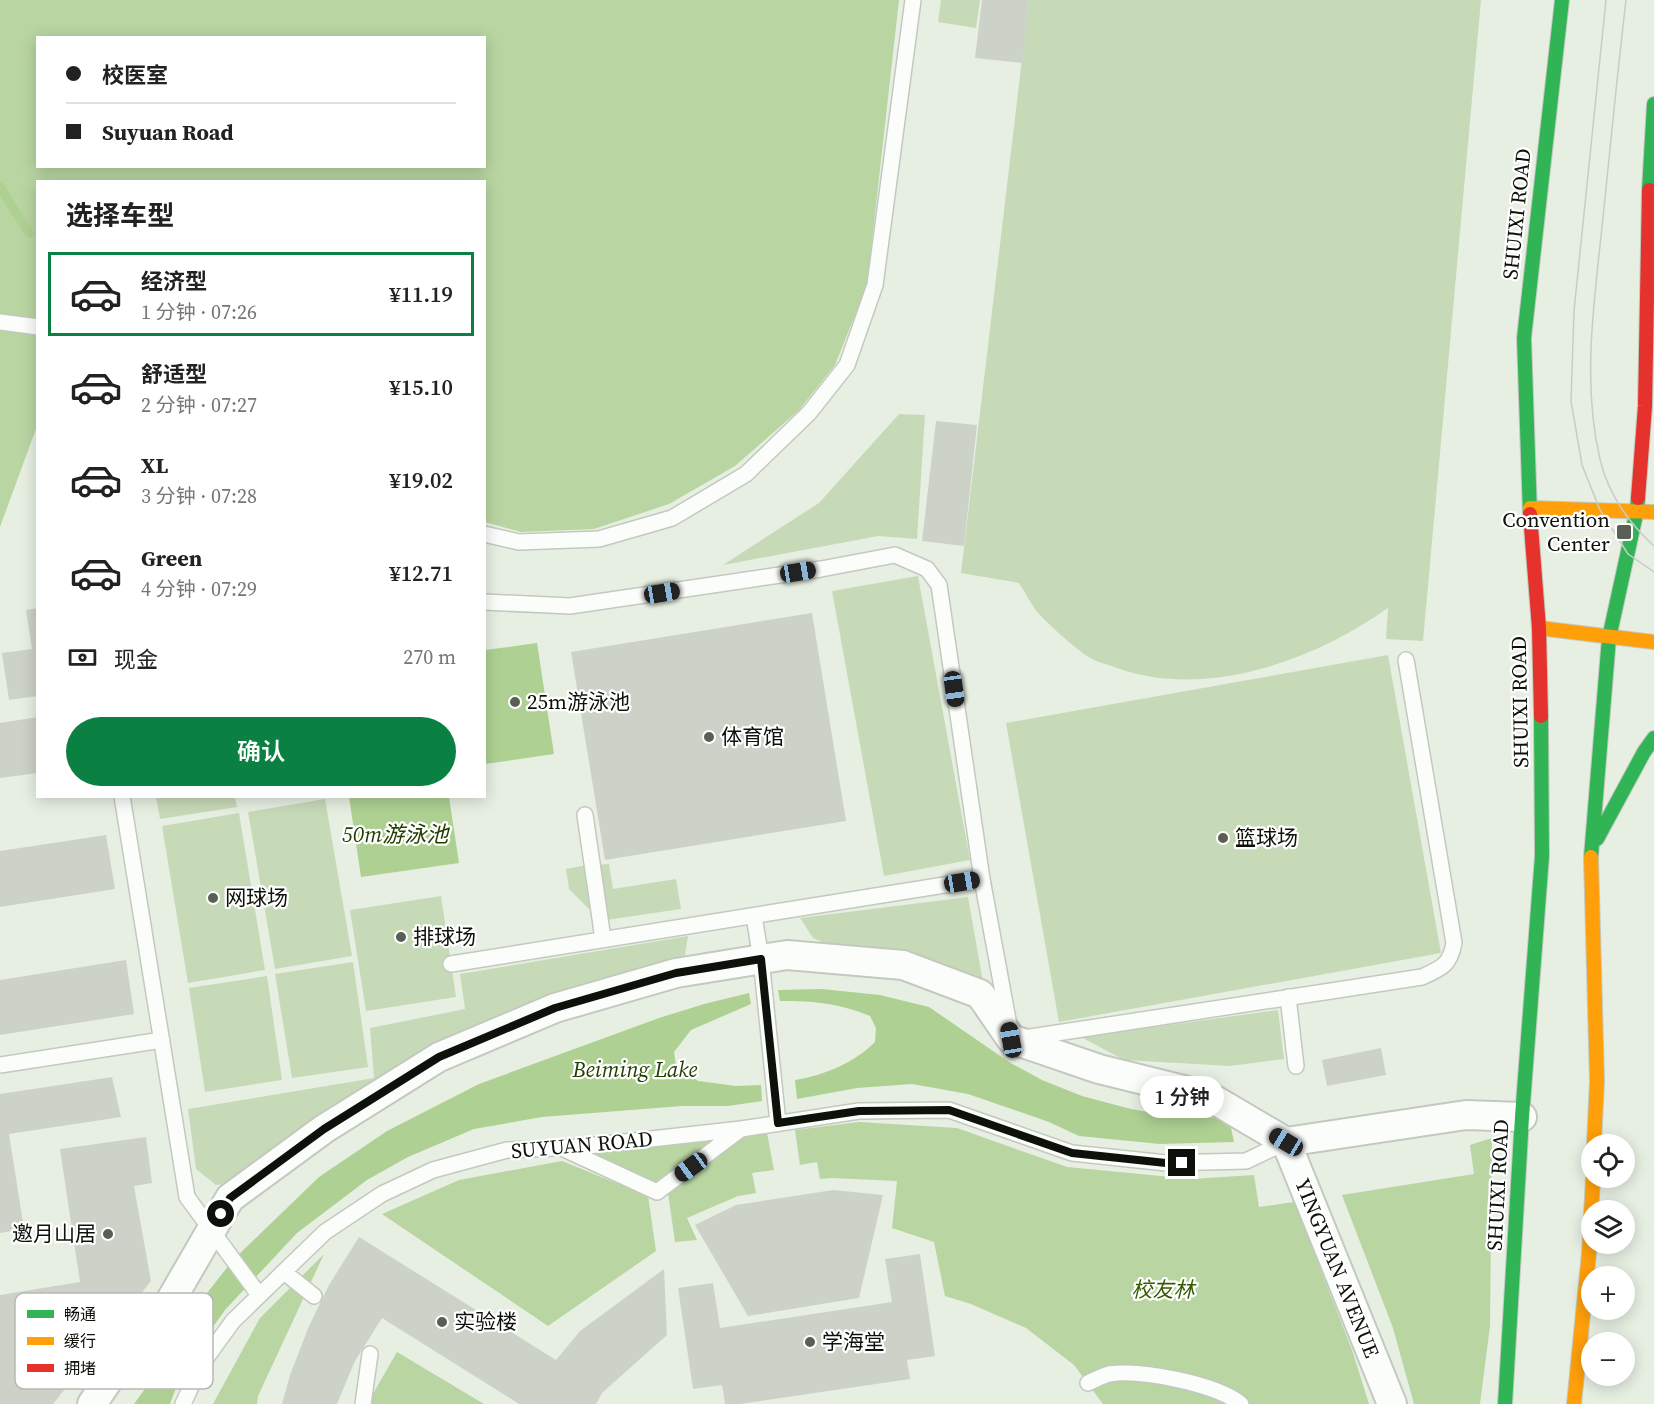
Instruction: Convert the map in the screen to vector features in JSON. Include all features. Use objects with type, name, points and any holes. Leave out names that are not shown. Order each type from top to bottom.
[{"type":"main road","name":"SHUIXI ROAD","points":[[1505,1404],[1522,1117],[1542,856],[1539,628],[1530,508],[1524,338],[1562,0]]},
{"type":"main road","points":[[1594,1134],[1596,1081],[1591,851],[1610,638],[1637,510],[1645,406],[1650,158],[1654,104]]},
{"type":"main road","points":[[1530,508],[1654,512]]},
{"type":"main road","points":[[1539,628],[1654,642]]},
{"type":"main road","points":[[1591,851],[1644,752],[1654,738]]},
{"type":"main road","points":[[1574,1404],[1589,1253],[1592,1188]]},
{"type":"street","points":[[175,1293],[230,1198],[324,1129],[439,1057],[555,1008],[676,973],[787,955],[903,965],[980,994],[1011,1040],[1099,1070],[1208,1096],[1286,1142],[1466,1115],[1522,1117]]},
{"type":"street","name":"YINGYUAN AVENUE","points":[[1286,1142],[1392,1404]]},
{"type":"street","points":[[92,1404],[102,1389]]},
{"type":"lane","points":[[486,535],[519,543],[599,539],[672,518],[746,474],[809,413],[847,365],[875,285],[913,0]]},
{"type":"lane","points":[[0,322],[36,327]]},
{"type":"lane","points":[[486,602],[570,606],[895,555],[927,569],[939,585],[982,879],[1011,1040],[1422,977],[1437,970],[1451,957],[1454,943],[1407,660]]},
{"type":"lane","points":[[122,798],[187,1197],[259,1296]]},
{"type":"lane","points":[[585,815],[603,939]]},
{"type":"lane","points":[[451,964],[982,879]]},
{"type":"lane","points":[[754,916],[761,959],[778,1123]]},
{"type":"lane","points":[[1288,997],[1296,1066]]},
{"type":"lane","points":[[0,1065],[162,1040]]},
{"type":"lane","name":"SUYUAN ROAD","points":[[213,1348],[233,1321],[325,1232],[382,1194],[433,1170],[507,1150],[561,1148],[741,1129],[859,1111],[949,1110],[1072,1153],[1166,1163],[1246,1161],[1286,1142]]},
{"type":"lane","points":[[561,1148],[657,1192],[741,1129]]},
{"type":"lane","points":[[284,1272],[314,1296]]},
{"type":"lane","points":[[363,1404],[370,1354]]},
{"type":"lane","points":[[1088,1383],[1109,1374],[1144,1374],[1193,1383],[1233,1397],[1241,1404]]},
{"type":"lane","name":"SUYUAN ROAD","points":[[183,1404],[190,1389]]},
{"type":"shaded area","points":[[941,0],[980,0],[976,28],[938,22]]},
{"type":"shaded area","points":[[1029,0],[1481,0],[1423,641],[1386,639],[1388,608],[1327,644],[1259,670],[1223,677],[1187,679],[1151,677],[1117,668],[1087,656],[1039,614],[1019,583],[961,573]]},
{"type":"shaded area","points":[[899,414],[925,415],[917,539],[878,536],[723,565],[819,503]]},
{"type":"shaded area","points":[[918,576],[970,860],[884,876],[832,591]]},
{"type":"shaded area","name":"篮球场","points":[[1388,655],[1441,953],[1059,1022],[1006,723]]},
{"type":"shaded area","points":[[156,798],[235,798],[237,807],[160,819]]},
{"type":"shaded area","name":"网球场","points":[[325,799],[352,956],[275,969],[248,812]]},
{"type":"shaded area","name":"网球场","points":[[239,813],[265,970],[188,983],[162,826]]},
{"type":"shaded area","points":[[609,864],[613,889],[676,879],[681,909],[606,920],[598,865]]},
{"type":"shaded area","points":[[587,865],[594,914],[569,889],[566,869]]},
{"type":"shaded area","name":"排球场","points":[[441,896],[456,997],[366,1011],[350,910]]},
{"type":"shaded area","points":[[968,897],[983,982],[837,948],[813,938],[800,918]]},
{"type":"shaded area","points":[[688,936],[685,955],[670,963],[547,995],[416,1060],[234,1183],[216,1185],[196,1169],[188,1109],[374,1078],[370,1028],[465,1009],[460,974]]},
{"type":"shaded area","name":"排球场","points":[[353,962],[368,1067],[292,1078],[275,974]]},
{"type":"shaded area","points":[[267,976],[282,1080],[205,1092],[189,988]]},
{"type":"shaded area","points":[[1278,1010],[1284,1059],[1230,1066],[1124,1060],[1081,1037]]},
{"type":"green space","points":[[0,0],[899,0],[867,285],[835,365],[799,410],[735,466],[669,504],[594,529],[521,532],[486,522],[486,180],[36,180],[36,429],[0,527]]},
{"type":"green space","name":"校友林","points":[[859,1122],[957,1128],[1067,1167],[1192,1179],[1254,1175],[1259,1207],[1294,1202],[1352,1350],[1369,1404],[1103,1404],[1074,1365],[1026,1328],[971,1304],[945,1296],[934,1242],[892,1228],[897,1181],[820,1179],[817,1162],[800,1165],[795,1130]]},
{"type":"green space","points":[[767,1133],[774,1170],[752,1173],[756,1193],[738,1196],[687,1218],[697,1240],[675,1242],[668,1193],[746,1136]]},
{"type":"green space","points":[[723,1136],[655,1182],[586,1151]]},
{"type":"green space","points":[[1492,1138],[1490,1326],[1480,1404],[1414,1404],[1393,1328],[1342,1195],[1474,1174],[1470,1145]]},
{"type":"green space","points":[[562,1161],[648,1196],[656,1251],[548,1326],[382,1214],[459,1180]]},
{"type":"green space","points":[[324,1254],[258,1396],[257,1404],[213,1404],[260,1318]]},
{"type":"green space","points":[[397,1352],[484,1404],[367,1404]]},
{"type":"water","name":"25m游泳池","points":[[537,643],[554,754],[486,764],[486,650]]},
{"type":"water","name":"50m游泳池","points":[[349,798],[449,798],[459,863],[361,877]]},
{"type":"water","points":[[822,989],[880,995],[929,1007],[1009,1062],[1042,1080],[1082,1096],[1131,1109],[1176,1117],[1229,1118],[1234,1142],[1160,1144],[1079,1136],[1049,1122],[968,1094],[912,1084],[857,1088],[797,1099],[795,1080],[838,1067],[858,1056],[875,1042],[876,1028],[870,1016],[826,1004],[780,1001],[778,990]]},
{"type":"water","name":"Beiming Lake","points":[[749,993],[751,1004],[691,1030],[674,1052],[676,1065],[698,1081],[736,1086],[761,1085],[762,1101],[728,1106],[682,1106],[542,1117],[474,1129],[408,1157],[367,1180],[297,1233],[225,1310],[213,1327],[213,1293],[207,1293],[233,1260],[319,1177],[387,1131],[479,1084],[659,1018]]},
{"type":"water","name":"Beiming Lake","points":[[145,1389],[176,1389],[170,1404],[134,1404]]},
{"type":"building","points":[[982,0],[1029,0],[1022,63],[975,58]]},
{"type":"building","points":[[936,421],[977,425],[964,546],[922,541]]},
{"type":"building","points":[[36,608],[36,696],[9,700],[2,653],[32,649],[26,610]]},
{"type":"building","name":"体育馆","points":[[812,613],[846,821],[605,860],[571,652]]},
{"type":"building","points":[[36,717],[36,773],[0,778],[0,723]]},
{"type":"building","points":[[106,835],[115,889],[0,907],[0,851]]},
{"type":"building","points":[[126,960],[134,1014],[0,1035],[0,980]]},
{"type":"building","points":[[1381,1048],[1386,1075],[1327,1086],[1322,1060]]},
{"type":"building","points":[[112,1077],[121,1117],[9,1134],[24,1229],[0,1233],[0,1094]]},
{"type":"building","name":"邀月山居","points":[[146,1137],[152,1183],[134,1186],[151,1281],[141,1293],[15,1293],[15,1389],[65,1389],[53,1404],[0,1404],[0,1295],[80,1282],[60,1149]]},
{"type":"building","points":[[833,1190],[883,1195],[859,1298],[748,1316],[695,1225],[736,1205]]},
{"type":"building","name":"实验楼","points":[[359,1237],[556,1360],[580,1331],[664,1269],[667,1335],[602,1393],[596,1404],[519,1404],[382,1318],[355,1361],[337,1404],[282,1404],[290,1375],[309,1326],[329,1285]]},
{"type":"building","name":"学海堂","points":[[920,1254],[935,1356],[907,1360],[910,1379],[740,1404],[725,1404],[722,1385],[693,1389],[678,1288],[713,1283],[720,1328],[892,1302],[885,1259]]},
{"type":"waterway","points":[[0,187],[29,233]]},
{"type":"tram line","points":[[1606,0],[1574,311],[1571,401],[1582,465],[1600,510],[1628,554],[1654,572]]},
{"type":"tram line","points":[[1626,0],[1593,314],[1592,402],[1600,459],[1608,484],[1620,507],[1654,546]]},
{"type":"traffic: fast","points":[[1530,514],[1524,338],[1562,0]]},
{"type":"traffic: fast","points":[[1649,190],[1654,104]]},
{"type":"traffic: fast","points":[[1591,857],[1609,638],[1638,498]]},
{"type":"traffic: fast","points":[[1505,1404],[1522,1117],[1542,856],[1541,716]]},
{"type":"traffic: fast","points":[[1597,839],[1644,752],[1654,738]]},
{"type":"traffic: slow","points":[[1530,508],[1654,512]]},
{"type":"traffic: slow","points":[[1539,628],[1654,642]]},
{"type":"traffic: slow","points":[[1591,857],[1597,1081],[1594,1134]]},
{"type":"traffic: slow","points":[[1574,1404],[1589,1253],[1592,1188]]},
{"type":"traffic: jam","points":[[1638,498],[1645,406],[1649,190]]},
{"type":"traffic: jam","points":[[1530,514],[1539,628],[1541,716]]},
{"type":"place","name":"Convention Center","points":[[1624,532]]},
{"type":"place","name":"25m游泳池","points":[[515,702]]},
{"type":"place","name":"体育馆","points":[[709,737]]},
{"type":"place","name":"篮球场","points":[[1223,838]]},
{"type":"place","name":"网球场","points":[[213,898]]},
{"type":"place","name":"排球场","points":[[401,937]]},
{"type":"place","name":"邀月山居","points":[[108,1234]]},
{"type":"place","name":"实验楼","points":[[442,1322]]},
{"type":"place","name":"学海堂","points":[[810,1342]]},
{"type":"route","points":[[221,1214],[230,1198],[324,1129],[439,1057],[555,1008],[676,973],[761,959],[778,1123],[859,1111],[949,1110],[1072,1153],[1182,1163]]}]
